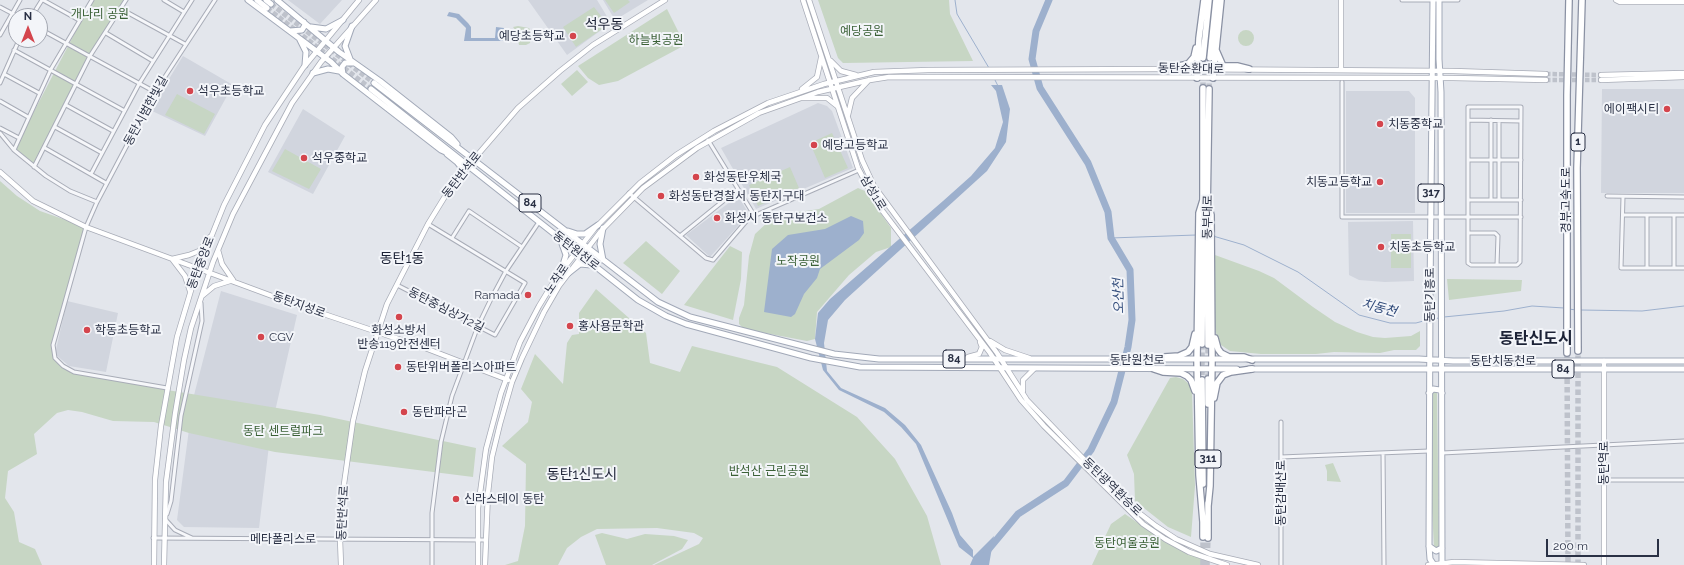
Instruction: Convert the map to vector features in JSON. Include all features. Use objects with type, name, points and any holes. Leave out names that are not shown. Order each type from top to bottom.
[{"type":"highway","points":[[1197,78],[1199,38],[1204,0]]},
{"type":"highway","points":[[1203,58],[1209,0]]},
{"type":"highway","points":[[1210,58],[1216,0]]},
{"type":"highway","points":[[1213,78],[1221,0]]},
{"type":"highway","name":"경부고속도로","points":[[1567,353],[1568,283],[1566,95],[1569,0]]},
{"type":"highway","name":"경부고속도로","points":[[1578,351],[1578,116],[1582,0]]},
{"type":"highway","points":[[1166,69],[1188,64],[1194,56],[1199,38]]},
{"type":"highway","points":[[1215,48],[1223,66],[1237,66],[1249,70]]},
{"type":"highway","name":"동부대로","points":[[1205,345],[1206,88]]},
{"type":"highway","points":[[1205,252],[1212,329],[1210,486],[1208,506]]},
{"type":"highway","points":[[1203,522],[1199,475],[1197,330],[1205,252]]},
{"type":"highway","points":[[1212,329],[1221,353],[1252,360]]},
{"type":"highway","points":[[1156,360],[1164,357],[1179,356],[1188,352],[1197,330]]},
{"type":"highway","points":[[1154,369],[1163,372],[1181,374],[1189,378],[1194,384],[1197,410]]},
{"type":"highway","points":[[1211,410],[1217,384],[1223,375],[1231,372],[1252,369]]},
{"type":"highway","name":"311","points":[[1205,380],[1208,506],[1205,538],[1203,522],[1205,380]]},
{"type":"main road","points":[[248,0],[325,57],[341,73],[457,162],[461,167],[462,175]]},
{"type":"main road","points":[[257,0],[268,4]]},
{"type":"main road","points":[[277,0],[303,20],[333,47],[451,137],[463,151]]},
{"type":"main road","name":"동탄기흥로","points":[[1431,565],[1429,546],[1429,359],[1433,0]]},
{"type":"main road","name":"동탄기흥로","points":[[1439,0],[1442,293],[1442,564]]},
{"type":"main road","points":[[289,31],[302,30],[305,25],[303,20]]},
{"type":"main road","points":[[311,27],[326,29],[343,20]]},
{"type":"main road","points":[[352,26],[345,46],[353,61]]},
{"type":"main road","points":[[297,36],[306,50],[305,65]]},
{"type":"main road","points":[[341,73],[342,66],[353,61]]},
{"type":"main road","points":[[313,73],[328,69],[341,73]]},
{"type":"main road","name":"동탄원천로","points":[[374,84],[474,159],[647,294],[678,313],[810,348],[834,354],[879,359],[1442,360]]},
{"type":"main road","name":"동탄원천로","points":[[371,89],[638,300],[672,319],[698,328],[811,358],[872,368],[1442,369]]},
{"type":"main road","points":[[441,150],[457,157]]},
{"type":"main road","points":[[555,235],[561,233],[563,229],[583,234],[599,224]]},
{"type":"main road","points":[[602,260],[600,244],[604,227]]},
{"type":"main road","points":[[560,272],[566,255],[561,240]]},
{"type":"main road","points":[[565,276],[580,264],[596,266]]},
{"type":"main road","name":"동탄치동천로","points":[[1442,360],[1684,361]]},
{"type":"main road","name":"동탄치동천로","points":[[1442,369],[1684,369]]},
{"type":"main road","points":[[1430,393],[1431,390],[1436,389],[1442,393]]},
{"type":"main road","points":[[1429,546],[1436,551],[1442,548]]},
{"type":"street","points":[[42,0],[79,20]]},
{"type":"street","points":[[14,150],[51,69],[92,0]]},
{"type":"street","points":[[34,167],[45,148],[90,56],[126,0]]},
{"type":"street","points":[[164,0],[184,12]]},
{"type":"street","points":[[91,174],[123,110],[138,84],[192,0]]},
{"type":"street","name":"동탄시범한빛길","points":[[86,227],[106,183],[154,92],[215,0]]},
{"type":"street","name":"동탄중앙로","points":[[154,565],[153,538],[156,462],[167,388],[177,337],[199,268],[211,236],[235,183],[265,125],[283,95],[305,65],[359,0]]},
{"type":"street","name":"동탄중앙로","points":[[164,565],[167,472],[184,360],[200,297],[218,248],[242,196],[292,103],[333,47],[376,0]]},
{"type":"street","name":"동탄반석로","points":[[342,565],[340,539],[342,498],[353,420],[365,371],[377,332],[396,284],[428,224],[444,198],[468,166],[518,108],[560,71],[618,28],[665,0]]},
{"type":"street","name":"삼성1로","points":[[803,0],[859,170],[876,201],[979,334]]},
{"type":"street","name":"삼성1로","points":[[809,0],[869,176],[884,203],[901,224],[998,360]]},
{"type":"street","points":[[1340,0],[1341,70]]},
{"type":"street","points":[[1402,0],[1458,0]]},
{"type":"street","points":[[1616,0],[1620,2],[1681,2]]},
{"type":"street","points":[[121,9],[185,44]]},
{"type":"street","points":[[0,35],[8,20]]},
{"type":"street","points":[[106,32],[153,61]]},
{"type":"street","points":[[48,34],[154,92]]},
{"type":"street","points":[[0,84],[14,50],[123,110]]},
{"type":"street","points":[[826,53],[835,67],[841,71],[858,75]]},
{"type":"street","points":[[798,92],[816,77],[820,67],[821,54]]},
{"type":"street","name":"동탄순환대로","points":[[836,81],[858,75],[887,71],[977,70],[1432,70],[1546,74]]},
{"type":"street","points":[[1601,75],[1684,73]]},
{"type":"street","points":[[4,74],[39,93]]},
{"type":"street","points":[[850,77],[848,82],[851,84]]},
{"type":"street","name":"동탄순환대로","points":[[838,87],[870,80],[901,77],[1440,78],[1546,80]]},
{"type":"street","points":[[1601,80],[1684,77]]},
{"type":"street","points":[[1338,78],[1342,82],[1342,217],[1521,217]]},
{"type":"street","points":[[1342,82],[1346,78]]},
{"type":"street","points":[[848,117],[852,98],[870,80]]},
{"type":"street","name":"노작로","points":[[584,246],[599,224],[629,193],[646,178],[686,148],[746,114],[798,92],[836,81]]},
{"type":"street","name":"노작로","points":[[478,564],[477,540],[481,477],[486,448],[496,409],[505,379],[514,357],[539,306],[560,272],[584,246],[649,183],[708,140],[745,120],[800,98],[838,87]]},
{"type":"street","points":[[810,88],[813,91],[812,94]]},
{"type":"street","points":[[800,98],[823,98],[831,100],[836,104],[840,113]]},
{"type":"street","points":[[0,101],[28,117]]},
{"type":"street","points":[[66,105],[113,131]]},
{"type":"street","points":[[1468,107],[1521,107],[1521,121],[1520,262],[1517,266],[1471,265],[1468,263],[1468,107]]},
{"type":"street","points":[[1468,120],[1521,121]]},
{"type":"street","points":[[1490,120],[1491,200]]},
{"type":"street","points":[[1499,120],[1499,200]]},
{"type":"street","points":[[55,127],[102,153]]},
{"type":"street","points":[[0,128],[19,138]]},
{"type":"street","points":[[0,133],[14,150],[34,167],[70,191],[97,202]]},
{"type":"street","points":[[708,140],[754,215]]},
{"type":"street","points":[[45,148],[106,183]]},
{"type":"street","points":[[686,148],[690,150],[690,152]]},
{"type":"street","points":[[1468,160],[1521,160]]},
{"type":"street","points":[[629,193],[706,258],[713,260],[749,218],[859,170]]},
{"type":"street","name":"동탄지성로","points":[[0,172],[33,201],[86,227],[512,382]]},
{"type":"street","points":[[646,178],[646,183],[649,183]]},
{"type":"street","points":[[680,236],[738,189]]},
{"type":"street","points":[[1607,196],[1684,197]]},
{"type":"street","points":[[1623,197],[1621,268],[1684,268]]},
{"type":"street","points":[[1468,200],[1521,200]]},
{"type":"street","points":[[452,238],[469,211],[522,247]]},
{"type":"street","points":[[1623,215],[1684,215]]},
{"type":"street","points":[[1647,215],[1647,268]]},
{"type":"street","points":[[1674,215],[1674,268]]},
{"type":"street","points":[[432,565],[432,513],[441,442],[452,396],[478,326],[506,272],[539,222]]},
{"type":"street","name":"동탄중심상가2길","points":[[396,284],[495,335],[525,283],[428,224]]},
{"type":"street","points":[[599,224],[601,227],[604,227]]},
{"type":"street","points":[[86,227],[56,327],[53,345],[55,358],[63,366],[74,372],[167,388]]},
{"type":"street","points":[[1468,233],[1495,233],[1498,236],[1498,266]]},
{"type":"street","points":[[190,293],[189,283],[172,259],[199,251],[211,236]]},
{"type":"street","points":[[200,297],[214,286],[233,280],[222,264],[218,248]]},
{"type":"street","name":"노작로","points":[[485,564],[489,478],[503,411],[521,359],[544,312],[578,253]]},
{"type":"street","points":[[560,272],[565,276]]},
{"type":"street","name":"동탄중앙로","points":[[165,519],[171,501],[181,416],[202,321],[200,297]]},
{"type":"street","points":[[960,360],[979,354],[982,348],[979,334]]},
{"type":"street","points":[[979,334],[998,347],[1032,360]]},
{"type":"street","points":[[514,357],[516,361],[521,359]]},
{"type":"street","name":"동탄광역환승로","points":[[998,360],[1045,424]]},
{"type":"street","name":"동탄역로","points":[[1604,361],[1604,565]]},
{"type":"street","name":"동탄광역환승로","points":[[1004,369],[1021,400],[1111,490],[1134,516],[1165,539],[1200,556],[1227,565]]},
{"type":"street","points":[[1027,400],[1022,384],[1026,376],[1034,369]]},
{"type":"street","points":[[496,409],[500,408],[503,411]]},
{"type":"street","name":"동탄감배산로","points":[[1281,422],[1281,565]]},
{"type":"street","points":[[1442,453],[1684,441]]},
{"type":"street","points":[[1281,457],[1429,451]]},
{"type":"street","points":[[1383,453],[1384,565]]},
{"type":"street","points":[[1604,480],[1684,480]]},
{"type":"street","name":"동탄광역환승로","points":[[1111,490],[1144,518],[1176,539],[1214,555],[1258,565]]},
{"type":"street","points":[[165,519],[175,530],[194,538]]},
{"type":"street","name":"메타폴리스로","points":[[153,538],[486,540]]},
{"type":"street","points":[[478,564],[481,561],[485,564]]},
{"type":"street","points":[[1431,565],[1454,562],[1584,565]]},
{"type":"shaded area","points":[[288,0],[342,0],[320,24]]},
{"type":"shaded area","name":"예당초등학교","points":[[528,0],[597,0],[611,23],[567,55]]},
{"type":"shaded area","points":[[603,0],[648,0],[615,20]]},
{"type":"shaded area","points":[[183,56],[233,85],[205,136],[150,110]]},
{"type":"shaded area","points":[[1602,89],[1684,89],[1684,193],[1601,193]]},
{"type":"shaded area","points":[[1346,91],[1409,91],[1415,98],[1415,213],[1346,213]]},
{"type":"shaded area","points":[[818,103],[827,106],[832,111],[853,168],[756,209],[721,148]]},
{"type":"shaded area","name":"석우중학교","points":[[303,109],[345,136],[313,194],[268,172]]},
{"type":"shaded area","points":[[738,196],[749,214],[710,257],[686,235]]},
{"type":"shaded area","name":"치동초등학교","points":[[1413,221],[1414,281],[1385,282],[1359,280],[1349,275],[1348,222]]},
{"type":"shaded area","points":[[221,291],[297,315],[271,429],[259,528],[184,527],[177,520],[193,399]]},
{"type":"shaded area","name":"학동초등학교","points":[[67,301],[118,313],[106,372],[69,366],[55,354]]},
{"type":"green space","name":"개나리 공원","points":[[92,0],[124,0],[86,61],[46,148],[36,166],[15,148]]},
{"type":"green space","points":[[605,0],[628,0],[630,2],[614,13]]},
{"type":"green space","name":"예당공원","points":[[818,0],[949,0],[950,14],[973,61],[843,63],[838,58]]},
{"type":"green space","points":[[594,7],[608,25],[576,47],[563,27]]},
{"type":"green space","name":"하늘빛공원","points":[[667,9],[685,45],[618,81],[599,85],[588,78],[578,66]]},
{"type":"green space","points":[[518,26],[529,28],[532,33],[530,43],[526,45],[519,45],[516,31],[513,27]]},
{"type":"green space","points":[[1243,30],[1249,30],[1254,35],[1252,44],[1249,46],[1243,46],[1238,41],[1238,35]]},
{"type":"green space","points":[[577,70],[588,82],[572,96],[561,84]]},
{"type":"green space","points":[[177,94],[215,114],[204,134],[165,115]]},
{"type":"green space","points":[[832,133],[848,168],[825,178],[810,143]]},
{"type":"green space","points":[[285,149],[321,169],[309,189],[272,171]]},
{"type":"green space","points":[[790,167],[799,188],[758,206],[749,185]]},
{"type":"green space","name":"동탄 센트럴파크","points":[[0,181],[17,196],[40,211],[86,227],[53,345],[55,358],[63,366],[74,372],[161,389],[320,415],[476,448],[473,477],[275,452],[189,433],[154,422],[113,421],[82,412],[68,410],[57,413],[34,434],[37,454],[8,471],[5,498],[14,512],[19,542],[35,549],[42,565],[0,565]]},
{"type":"green space","name":"노작공원","points":[[858,188],[865,191],[891,228],[891,247],[876,252],[849,275],[817,312],[815,339],[807,341],[744,329],[739,324],[739,318],[744,305],[749,256],[755,234],[770,220],[779,215],[819,209]]},
{"type":"green space","points":[[1391,234],[1411,234],[1411,268],[1391,268]]},
{"type":"green space","points":[[646,241],[680,271],[662,294],[623,263]]},
{"type":"green space","points":[[730,246],[742,252],[741,279],[733,320],[684,305]]},
{"type":"green space","points":[[1215,255],[1274,278],[1335,322],[1357,332],[1373,337],[1385,338],[1411,336],[1420,331],[1420,346],[1416,350],[1394,350],[1380,353],[1334,352],[1316,354],[1261,354],[1230,351],[1218,343],[1215,327]]},
{"type":"green space","points":[[1447,279],[1522,280],[1521,291],[1449,300]]},
{"type":"green space","name":"반석산 근린공원","points":[[596,289],[646,333],[650,363],[680,372],[692,346],[777,367],[857,417],[895,459],[927,516],[941,565],[654,565],[699,544],[703,538],[694,533],[657,528],[597,529],[581,537],[567,548],[558,565],[505,565],[518,561],[525,526],[526,464],[502,446],[528,422],[532,402],[521,389],[535,354],[563,384],[567,343],[572,335],[579,334],[579,313]]},
{"type":"green space","points":[[1176,377],[1183,379],[1189,384],[1192,392],[1195,486],[1191,537],[1168,527],[1135,501],[1134,474],[1127,455],[1170,378]]},
{"type":"green space","points":[[1433,392],[1437,392],[1439,547],[1437,549],[1434,548],[1431,488],[1431,394]]},
{"type":"green space","points":[[1333,463],[1341,482],[1327,481],[1327,471],[1325,465]]},
{"type":"green space","name":"동탄여울공원","points":[[1125,514],[1154,534],[1205,561],[1205,565],[1092,565],[1111,524]]},
{"type":"green space","points":[[602,533],[627,539],[645,534],[674,536],[688,540],[682,549],[652,565],[606,565],[595,535]]},
{"type":"water","points":[[449,12],[459,14],[468,23],[471,27],[471,38],[495,38],[496,27],[504,28],[503,41],[464,41],[466,28],[456,18],[447,16]]},
{"type":"water","points":[[991,85],[1002,85],[1010,109],[1006,142],[987,171],[845,300],[828,320],[824,343],[827,371],[841,388],[885,408],[905,425],[921,445],[952,513],[960,535],[973,550],[973,557],[994,536],[989,565],[970,565],[973,558],[959,547],[916,444],[901,427],[884,412],[839,390],[823,370],[815,339],[818,313],[830,299],[971,176],[995,148],[1003,122],[996,91]]},
{"type":"water","points":[[851,216],[863,221],[864,233],[859,240],[820,269],[817,278],[804,294],[795,314],[791,317],[764,312],[772,249],[788,235],[825,229]]},
{"type":"waterway","points":[[955,0],[957,14],[989,68]]},
{"type":"waterway","name":"오산천","points":[[983,565],[983,561],[988,550],[1018,514],[1066,483],[1091,450],[1114,402],[1128,347],[1132,320],[1130,270],[1111,238],[1108,212],[1088,163],[1040,88],[1032,59],[1036,31],[1049,0]]},
{"type":"waterway","points":[[995,80],[998,86]]},
{"type":"waterway","name":"치동천","points":[[1111,238],[1196,235]]},
{"type":"waterway","name":"치동천","points":[[1213,236],[1244,245],[1298,272],[1359,315],[1390,323],[1416,323],[1427,320]]},
{"type":"waterway","name":"치동천","points":[[1444,317],[1504,311],[1532,306],[1564,308]]},
{"type":"waterway","name":"치동천","points":[[1581,310],[1642,311],[1684,306]]},
{"type":"waterway","name":"치동천","points":[[1569,309],[1576,310]]},
{"type":"waterway","name":"치동천","points":[[1432,319],[1439,318]]},
{"type":"tunnel","points":[[271,4],[374,83]]},
{"type":"tunnel","points":[[267,8],[371,89]]},
{"type":"tunnel","points":[[1203,58],[1203,88]]},
{"type":"tunnel","points":[[1209,89],[1210,58]]},
{"type":"tunnel","points":[[1546,74],[1601,75]]},
{"type":"tunnel","points":[[1546,80],[1601,80]]},
{"type":"tunnel","points":[[1202,344],[1202,380]]},
{"type":"tunnel","points":[[1208,345],[1208,379]]},
{"type":"tunnel","points":[[1578,351],[1578,565]]},
{"type":"tunnel","points":[[1567,353],[1568,565]]},
{"type":"tunnel","points":[[1203,537],[1203,565]]},
{"type":"tunnel","points":[[1207,565],[1208,538]]},
{"type":"place","name":"예당초등학교","points":[[573,36]]},
{"type":"place","name":"석우초등학교","points":[[190,91]]},
{"type":"place","name":"에이팩시티","points":[[1667,109]]},
{"type":"place","name":"치동중학교","points":[[1380,124]]},
{"type":"place","name":"예당고등학교","points":[[814,145]]},
{"type":"place","name":"석우중학교","points":[[304,158]]},
{"type":"place","name":"화성동탄우체국","points":[[696,177]]},
{"type":"place","name":"치동고등학교","points":[[1380,182]]},
{"type":"place","name":"화성동탄경찰서 동탄지구대","points":[[661,196]]},
{"type":"place","name":"화성시 동탄구보건소","points":[[717,218]]},
{"type":"place","name":"치동초등학교","points":[[1381,247]]},
{"type":"place","name":"Ramada","points":[[528,295]]},
{"type":"place","name":"화성소방서 반송119안전센터","points":[[399,317]]},
{"type":"place","name":"홍사용문학관","points":[[570,326]]},
{"type":"place","name":"학동초등학교","points":[[87,330]]},
{"type":"place","name":"CGV","points":[[261,337]]},
{"type":"place","name":"동탄위버폴리스아파트","points":[[398,367]]},
{"type":"place","name":"동탄파라곤","points":[[404,412]]},
{"type":"place","name":"신라스테이 동탄","points":[[456,499]]},
{"type":"district","name":"석우동","points":[[604,25]]},
{"type":"district","name":"동탄1동","points":[[402,259]]},
{"type":"district","name":"동탄신도시","points":[[1536,339]]},
{"type":"district","name":"동탄1신도시","points":[[582,475]]}]
